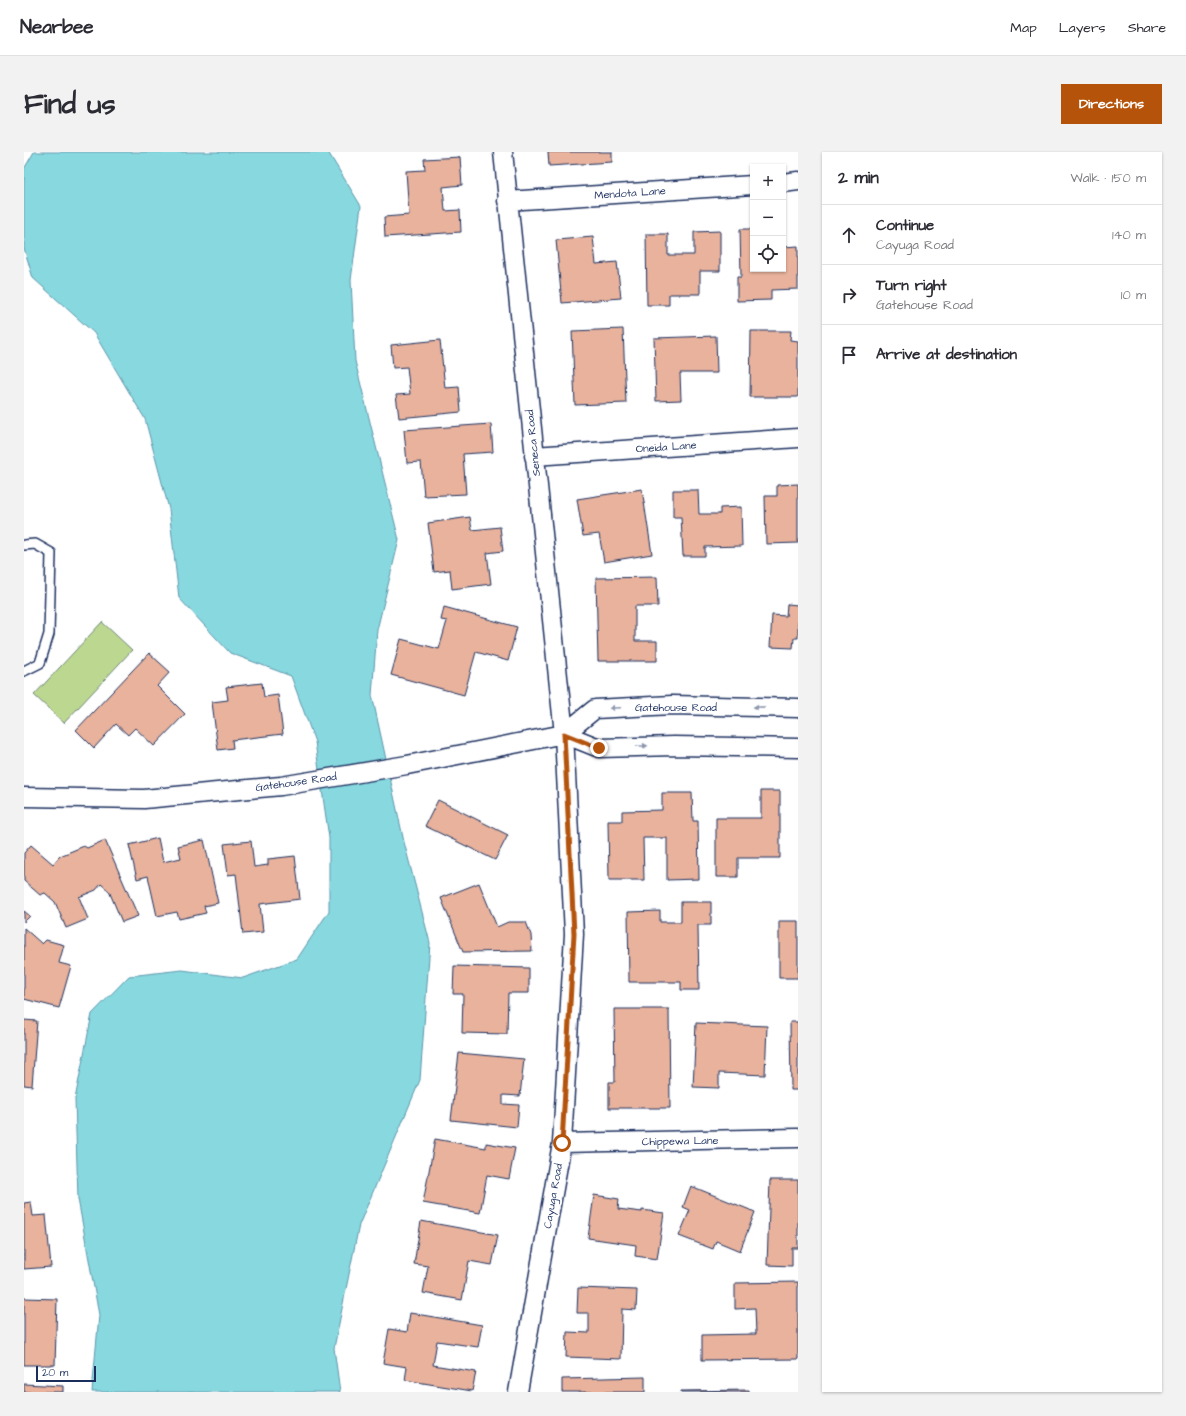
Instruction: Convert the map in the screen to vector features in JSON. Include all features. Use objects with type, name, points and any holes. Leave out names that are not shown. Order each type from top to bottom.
[{"type":"street","name":"Seneca Road","points":[[503,152],[564,734]]},
{"type":"street","points":[[786,182],[798,182]]},
{"type":"street","name":"Mendota Lane","points":[[507,201],[750,185]]},
{"type":"street","name":"Oneida Lane","points":[[534,456],[798,438]]},
{"type":"street","name":"Gatehouse Road","points":[[24,797],[144,799],[281,786],[406,765],[564,734],[595,709],[672,705],[798,708]]},
{"type":"street","points":[[564,734],[599,748],[674,746],[798,748]]},
{"type":"street","name":"Cayuga Road","points":[[518,1392],[562,1143],[574,934],[564,734]]},
{"type":"street","name":"Chippewa Lane","points":[[562,1143],[798,1138]]},
{"type":"lane","points":[[24,545],[35,544],[51,553],[49,634],[40,663],[24,671]]},
{"type":"green space","points":[[102,622],[132,650],[64,723],[34,695]]},
{"type":"water","points":[[34,152],[328,152],[361,206],[351,280],[355,361],[399,540],[377,630],[372,695],[404,842],[430,943],[420,1080],[359,1225],[334,1348],[340,1392],[92,1392],[99,1315],[78,1199],[75,1099],[92,1014],[129,976],[182,970],[243,978],[297,959],[329,911],[329,838],[315,742],[291,676],[230,653],[179,598],[169,509],[145,419],[94,333],[33,278],[24,248],[24,169]]},
{"type":"building","points":[[548,152],[612,152],[612,162],[549,166]]},
{"type":"building","points":[[460,157],[462,185],[443,187],[445,211],[460,210],[461,232],[385,237],[384,217],[409,215],[406,171],[425,170],[424,159]]},
{"type":"building","points":[[740,229],[750,229],[750,272],[786,272],[786,247],[798,246],[798,289],[771,290],[771,300],[737,301],[737,277],[741,277]]},
{"type":"building","points":[[720,231],[720,271],[700,271],[700,294],[669,294],[669,305],[647,305],[646,234],[668,234],[668,255],[694,255],[694,232]]},
{"type":"building","points":[[593,237],[596,264],[617,262],[621,298],[562,303],[556,240]]},
{"type":"building","points":[[623,329],[626,403],[575,405],[572,331]]},
{"type":"building","points":[[751,331],[791,331],[790,340],[798,341],[798,397],[750,397]]},
{"type":"building","points":[[716,336],[717,373],[680,373],[681,400],[656,401],[654,338]]},
{"type":"building","points":[[440,340],[445,388],[459,387],[461,412],[399,418],[396,395],[410,394],[407,367],[393,368],[391,345]]},
{"type":"building","points":[[491,424],[493,452],[463,454],[466,494],[424,496],[421,462],[407,463],[404,430]]},
{"type":"building","points":[[798,484],[798,543],[766,544],[765,496],[777,496],[777,485]]},
{"type":"building","points":[[642,489],[652,554],[604,562],[599,534],[583,536],[577,499]]},
{"type":"building","points":[[673,490],[698,490],[699,514],[720,514],[720,508],[741,507],[742,546],[705,547],[705,556],[683,556],[681,517],[673,517]]},
{"type":"building","points":[[470,517],[472,530],[500,527],[503,551],[487,553],[491,584],[452,589],[450,570],[434,572],[428,523]]},
{"type":"building","points":[[657,577],[658,606],[635,606],[635,641],[657,641],[657,661],[598,661],[596,578]]},
{"type":"building","points":[[787,604],[798,605],[798,638],[794,638],[793,648],[770,647],[772,615],[786,616]]},
{"type":"building","points":[[444,607],[517,627],[508,661],[476,652],[464,695],[391,675],[401,639],[439,649],[447,621],[441,620]]},
{"type":"building","points":[[149,653],[170,672],[157,686],[185,714],[154,746],[135,728],[128,735],[116,724],[94,748],[76,730]]},
{"type":"building","points":[[262,683],[264,697],[278,695],[283,734],[232,740],[233,748],[218,750],[212,702],[228,700],[226,687]]},
{"type":"building","points":[[761,791],[780,791],[780,858],[738,858],[738,877],[716,877],[716,818],[761,818]]},
{"type":"building","points":[[662,793],[692,793],[693,821],[698,821],[699,879],[667,880],[667,838],[643,838],[644,880],[609,880],[608,821],[622,821],[622,811],[662,810]]},
{"type":"building","points":[[438,800],[508,835],[495,860],[425,826]]},
{"type":"building","points":[[158,838],[163,862],[181,858],[178,846],[204,840],[218,903],[204,906],[206,913],[179,919],[177,912],[157,916],[148,876],[137,879],[129,845]]},
{"type":"building","points":[[105,840],[138,916],[122,922],[109,891],[101,884],[96,890],[79,897],[88,919],[66,928],[55,902],[45,893],[40,895],[24,881],[24,853],[31,845],[53,864],[60,856],[84,846],[87,848]]},
{"type":"building","points":[[251,841],[254,867],[268,865],[268,859],[295,856],[300,899],[260,904],[263,932],[243,934],[236,874],[228,875],[224,844]]},
{"type":"building","points":[[479,883],[497,927],[508,922],[526,922],[531,935],[532,951],[463,952],[441,898]]},
{"type":"building","points":[[681,902],[711,902],[711,925],[698,925],[699,990],[681,990],[681,982],[629,982],[628,912],[660,911],[660,922],[681,922]]},
{"type":"building","points":[[24,911],[30,916],[24,922]]},
{"type":"building","points":[[779,921],[798,921],[798,978],[779,978]]},
{"type":"building","points":[[24,928],[42,944],[46,940],[64,945],[59,963],[71,966],[59,1008],[24,999]]},
{"type":"building","points":[[454,966],[529,968],[529,993],[508,993],[507,1034],[462,1033],[463,994],[453,994]]},
{"type":"building","points":[[614,1009],[669,1009],[670,1108],[609,1108],[609,1082],[615,1082]]},
{"type":"building","points":[[24,1020],[37,1021],[32,1086],[24,1085]]},
{"type":"building","points":[[790,1022],[798,1022],[798,1090],[791,1090]]},
{"type":"building","points":[[696,1023],[767,1026],[765,1075],[719,1073],[719,1088],[693,1087]]},
{"type":"building","points":[[459,1053],[524,1059],[520,1096],[503,1095],[503,1104],[519,1105],[517,1127],[451,1120]]},
{"type":"building","points":[[435,1139],[486,1148],[486,1143],[515,1148],[509,1179],[487,1175],[480,1213],[423,1203]]},
{"type":"building","points":[[770,1180],[798,1180],[798,1248],[792,1248],[792,1266],[767,1265]]},
{"type":"building","points":[[691,1186],[755,1212],[740,1251],[716,1241],[713,1249],[679,1236],[690,1210],[683,1207]]},
{"type":"building","points":[[594,1195],[619,1199],[618,1209],[664,1213],[657,1259],[635,1256],[636,1245],[588,1238]]},
{"type":"building","points":[[31,1202],[33,1216],[46,1215],[51,1267],[24,1269],[24,1203]]},
{"type":"building","points":[[421,1221],[498,1235],[492,1265],[469,1261],[462,1300],[423,1293],[428,1266],[414,1264]]},
{"type":"building","points":[[798,1282],[798,1359],[702,1360],[702,1335],[756,1334],[755,1308],[735,1309],[735,1283]]},
{"type":"building","points":[[578,1288],[637,1290],[636,1310],[622,1309],[621,1359],[566,1357],[567,1332],[589,1333],[589,1313],[577,1313]]},
{"type":"building","points":[[24,1298],[57,1299],[55,1365],[24,1365]]},
{"type":"building","points":[[410,1313],[482,1325],[478,1347],[437,1341],[433,1365],[476,1372],[472,1391],[405,1380],[407,1367],[383,1363],[389,1329],[407,1332]]},
{"type":"building","points":[[645,1377],[645,1392],[562,1392],[562,1379]]},
{"type":"building","points":[[24,1384],[63,1386],[63,1392],[24,1392]]},
{"type":"building","points":[[749,1390],[749,1392],[681,1392],[681,1391]]},
{"type":"route","points":[[562,1143],[574,934],[564,734],[599,748]]}]
